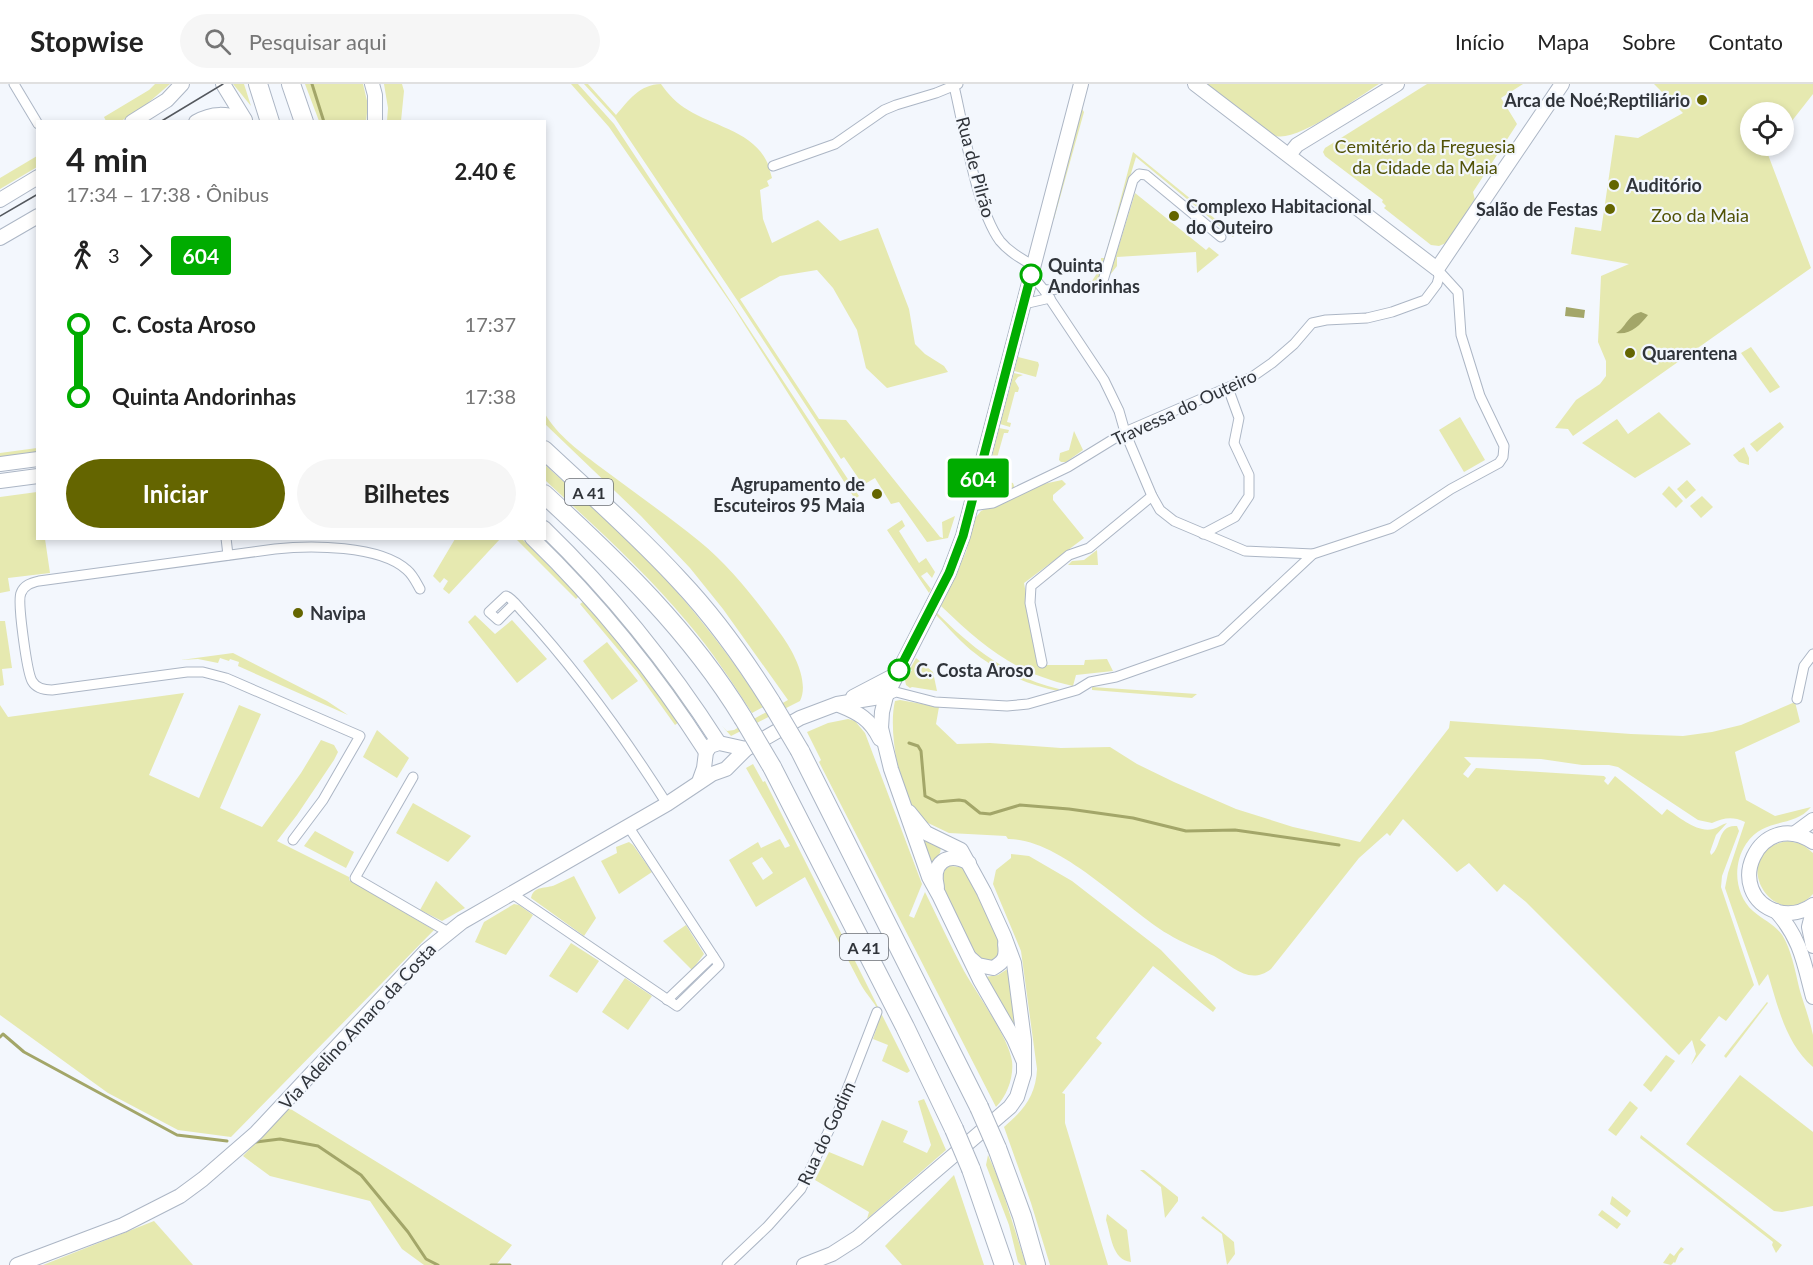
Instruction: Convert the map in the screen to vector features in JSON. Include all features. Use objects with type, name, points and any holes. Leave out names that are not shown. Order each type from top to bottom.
[{"type":"highway","points":[[258,84],[269,120]]},
{"type":"highway","points":[[291,84],[303,120]]},
{"type":"highway","name":"A 41","points":[[546,452],[651,550],[681,582],[736,650],[771,702],[800,751],[979,1107],[1022,1216],[1036,1265]]},
{"type":"highway","name":"A 41","points":[[546,496],[607,552],[658,604],[706,663],[743,718],[772,767],[895,1007],[954,1129],[971,1169],[1004,1265]]},
{"type":"main road","points":[[135,120],[166,100],[182,84]]},
{"type":"main road","points":[[223,84],[245,120]]},
{"type":"main road","points":[[372,84],[377,109],[375,120]]},
{"type":"main road","points":[[1024,1062],[926,870],[887,755],[881,728],[886,696],[949,573],[963,536],[1082,84]]},
{"type":"main road","points":[[1195,84],[1437,268],[1562,84]]},
{"type":"main road","points":[[1289,155],[1297,145],[1396,84]]},
{"type":"main road","points":[[200,120],[220,113],[245,120]]},
{"type":"main road","points":[[0,200],[36,178]]},
{"type":"main road","points":[[0,238],[36,217]]},
{"type":"main road","points":[[0,464],[36,459]]},
{"type":"main road","points":[[0,481],[36,476]]},
{"type":"main road","points":[[546,530],[598,583],[638,630],[723,744],[732,752],[732,761]]},
{"type":"main road","points":[[534,540],[586,594],[637,654],[670,698],[706,757],[710,768],[717,771]]},
{"type":"main road","name":"Via Adelino Amaro da Costa","points":[[17,1265],[123,1225],[180,1196],[203,1179],[256,1133],[415,962],[448,932],[667,804],[717,771],[726,769],[746,749],[800,718],[879,685],[897,674]]},
{"type":"main road","name":"Via Adelino Amaro da Costa","points":[[837,704],[886,696]]},
{"type":"main road","points":[[837,704],[857,712],[868,720],[887,755]]},
{"type":"main road","points":[[699,782],[710,746],[723,744],[746,749]]},
{"type":"main road","points":[[804,1265],[832,1254],[857,1238],[1000,1117],[1017,1097],[1023,1080],[1024,1040],[1014,963],[1004,936],[961,850],[926,833],[912,818],[903,803]]},
{"type":"main road","points":[[1794,834],[1813,820]]},
{"type":"main road","points":[[1813,842],[1794,834],[1783,834],[1766,841],[1758,848],[1750,864],[1750,882],[1754,892],[1761,902],[1776,911],[1795,936],[1813,997]]},
{"type":"main road","points":[[939,895],[935,879],[938,866],[949,857],[969,862]]},
{"type":"main road","points":[[1776,911],[1798,912],[1813,905]]},
{"type":"main road","points":[[1813,910],[1809,927],[1813,946]]},
{"type":"main road","points":[[967,954],[978,965],[993,968],[1000,964],[1006,954],[1004,936]]},
{"type":"street","points":[[14,84],[36,121]]},
{"type":"street","points":[[773,166],[835,144],[884,110],[956,85]]},
{"type":"street","name":"Rua de Pilrão","points":[[956,85],[980,194],[992,226],[1007,248],[1033,270],[1104,380],[1119,411],[1125,432],[1152,496],[1160,510],[1174,521],[1245,551],[1313,554]]},
{"type":"street","points":[[1024,304],[1047,294],[1102,284],[1133,180],[1139,174],[1146,175],[1221,237]]},
{"type":"street","points":[[886,696],[896,692],[936,702],[1007,706],[1047,700],[1077,690],[1090,682],[1116,677],[1221,640],[1313,554],[1392,528],[1451,489],[1499,463],[1503,457],[1504,446],[1480,396],[1468,359],[1461,335],[1458,292],[1437,268]]},
{"type":"street","name":"Travessa do Outeiro","points":[[971,506],[993,502],[1068,467],[1125,432],[1252,377],[1294,344],[1312,323],[1367,318],[1400,310],[1425,300],[1437,284],[1437,268]]},
{"type":"street","points":[[1203,534],[1235,517],[1249,496],[1249,475],[1234,443],[1239,418],[1228,388]]},
{"type":"street","points":[[1042,663],[1030,603],[1031,586],[1069,555],[1089,548],[1152,496]]},
{"type":"street","points":[[226,540],[228,555]]},
{"type":"street","points":[[293,840],[323,800],[360,736],[211,673],[187,672],[49,690],[34,684],[29,672],[19,600],[23,590],[30,584],[292,547],[355,550],[381,557],[406,569],[420,589]]},
{"type":"street","points":[[515,603],[572,668],[627,743],[667,804]]},
{"type":"street","points":[[1797,699],[1804,666],[1813,654]]},
{"type":"street","points":[[413,777],[355,878],[448,932]]},
{"type":"street","points":[[512,893],[667,1000],[713,956],[628,826]]},
{"type":"street","name":"Rua do Godim","points":[[727,1265],[768,1226],[801,1189],[841,1104],[877,1012]]},
{"type":"green space","points":[[155,84],[170,84],[141,109],[123,120],[106,120],[104,117]]},
{"type":"green space","points":[[233,84],[244,84],[251,106]]},
{"type":"green space","points":[[305,84],[363,84],[368,105],[366,120],[319,120]]},
{"type":"green space","points":[[384,84],[402,84],[404,91],[401,120],[387,120],[388,108]]},
{"type":"green space","points":[[571,84],[578,84],[614,124],[859,496],[855,499],[732,305],[609,127]]},
{"type":"green space","points":[[584,84],[588,84],[616,115],[641,90],[661,84],[684,108],[751,142],[766,160],[772,178],[767,181],[769,186],[760,190],[763,219],[772,243],[818,220],[840,241],[878,228],[909,309],[915,344],[925,354],[944,366],[948,372],[887,388],[866,368],[857,330],[833,288],[817,270],[780,276],[740,299],[819,419],[846,420],[940,537],[943,538],[942,522],[955,516],[948,538],[927,542],[899,502],[891,504],[875,478],[863,485],[844,457],[841,459],[615,118]]},
{"type":"green space","points":[[1204,84],[1379,84],[1313,126],[1286,136],[1276,136],[1240,113]]},
{"type":"green space","name":"Cemitério da Freguesia da Cidade da Maia","points":[[1427,84],[1523,84],[1501,98],[1517,124],[1473,192],[1475,200],[1446,243],[1439,246],[1431,245],[1384,208],[1386,206],[1383,200],[1325,156],[1323,152],[1325,148]]},
{"type":"green space","name":"Zoo da Maia","points":[[1654,84],[1813,84],[1813,94],[1794,118],[1794,102],[1740,102],[1740,156],[1769,156],[1811,268],[1573,436],[1568,429],[1555,428],[1576,400],[1600,384],[1606,376],[1606,361],[1598,342],[1601,276],[1629,264],[1571,254],[1575,227],[1601,231],[1615,135],[1638,138],[1683,113]]},
{"type":"green space","points":[[1082,109],[1084,112],[1053,219]]},
{"type":"green space","points":[[1133,152],[1235,235],[1233,237],[1136,157],[1099,279],[1088,283],[1049,285],[1092,281],[1101,267],[1101,258],[1105,258]]},
{"type":"green space","points":[[36,157],[36,168],[0,189],[0,178]]},
{"type":"green space","points":[[1135,193],[1206,250],[1209,247],[1219,255],[1197,273],[1196,252],[1117,257],[1117,266],[1110,275]]},
{"type":"green space","points":[[1751,347],[1780,387],[1770,393],[1741,353]]},
{"type":"green space","points":[[1018,357],[1038,362],[1036,377],[1014,371]]},
{"type":"green space","points":[[1014,373],[1023,375],[1015,381],[1019,388],[1018,392],[1015,392],[1007,422],[1011,423],[1010,427],[1000,424]]},
{"type":"green space","points":[[1659,412],[1691,444],[1635,478],[1582,443],[1617,419],[1628,434]]},
{"type":"green space","points":[[546,416],[570,444],[699,541],[732,573],[771,621],[794,656],[803,684],[800,701],[731,736],[722,726],[727,731],[734,730],[788,700],[723,609],[690,568],[641,516],[546,425]]},
{"type":"green space","points":[[1460,417],[1485,460],[1464,472],[1439,430]]},
{"type":"green space","points":[[1780,422],[1784,427],[1757,452],[1750,444]]},
{"type":"green space","points":[[999,428],[1009,430],[1008,433],[1004,433],[993,472],[997,475],[988,473]]},
{"type":"green space","points":[[1074,431],[1083,450],[1066,462],[1061,462],[1060,453],[1069,450]]},
{"type":"green space","points":[[1744,447],[1749,458],[1749,465],[1739,462],[1733,455]]},
{"type":"green space","points":[[36,448],[36,453],[0,458],[0,453]]},
{"type":"green space","points":[[546,466],[616,529],[667,581],[715,638],[763,707],[752,713],[697,634],[672,604],[619,549],[546,481]]},
{"type":"green space","points":[[987,477],[1013,483],[1015,489],[987,500],[983,495]]},
{"type":"green space","points":[[1062,480],[1066,484],[1053,495],[1053,500],[1084,538],[1024,583],[1039,665],[1084,665],[1085,660],[1107,659],[1113,671],[1076,675],[1073,686],[1033,674],[1016,666],[971,634],[941,606],[966,552],[976,517],[981,511],[1034,486]]},
{"type":"green space","points":[[1687,480],[1696,490],[1686,499],[1677,489]]},
{"type":"green space","points":[[1669,486],[1683,501],[1676,508],[1662,494]]},
{"type":"green space","points":[[36,492],[36,540],[45,540],[50,573],[8,578],[10,591],[0,593],[0,497]]},
{"type":"green space","points":[[1702,496],[1713,507],[1701,518],[1690,506]]},
{"type":"green space","points":[[902,520],[905,526],[899,531],[919,563],[926,558],[935,572],[932,578],[927,572],[921,576],[931,589],[929,593],[887,530]]},
{"type":"green space","points":[[546,538],[591,585],[588,588],[542,540]]},
{"type":"green space","points":[[454,540],[499,540],[449,594],[443,589],[448,581],[444,578],[440,583],[433,576]]},
{"type":"green space","points":[[517,540],[523,540],[579,596],[576,599]]},
{"type":"green space","points":[[1097,550],[1098,565],[1068,565],[1072,561],[1084,560]]},
{"type":"green space","points":[[596,590],[638,639],[692,713],[689,715],[593,593]]},
{"type":"green space","points":[[584,601],[633,660],[679,722],[675,725],[637,672],[580,604]]},
{"type":"green space","points":[[937,613],[978,650],[993,660],[1024,677],[1059,689],[1058,691],[1016,678],[985,661],[960,640],[936,615]]},
{"type":"green space","points":[[475,615],[495,634],[512,620],[547,659],[517,683],[468,622]]},
{"type":"green space","points":[[0,621],[5,621],[12,668],[2,669],[4,685],[0,686]]},
{"type":"green space","points":[[607,642],[638,681],[612,700],[583,661]]},
{"type":"green space","points":[[233,653],[327,701],[348,715],[238,666],[239,662],[230,659],[229,661],[220,658],[218,663],[198,659],[181,660]]},
{"type":"green space","points":[[916,658],[933,672],[937,691],[910,688],[906,685],[905,680]]},
{"type":"green space","points":[[1092,687],[1197,694],[1192,698],[1092,690]]},
{"type":"green space","points":[[184,693],[149,775],[199,798],[239,705],[261,714],[220,808],[262,827],[301,773],[321,740],[334,745],[338,752],[334,760],[277,841],[349,877],[349,880],[434,930],[231,1137],[178,1130],[108,1093],[0,1015],[0,705],[8,717]]},
{"type":"green space","points":[[895,701],[939,707],[936,724],[957,744],[990,743],[1061,748],[1110,747],[1137,764],[1236,809],[1293,827],[1360,842],[1449,728],[1450,721],[1683,736],[1741,725],[1795,702],[1800,722],[1735,752],[1746,800],[1775,816],[1811,807],[1796,818],[1770,826],[1754,835],[1742,852],[1737,870],[1742,897],[1753,911],[1780,932],[1788,948],[1813,1035],[1813,1067],[1796,1047],[1784,1024],[1768,974],[1759,986],[1725,888],[1745,822],[1732,818],[1712,823],[1698,820],[1618,767],[1541,759],[1464,757],[1471,764],[1463,774],[1468,778],[1476,768],[1604,776],[1606,778],[1604,781],[1608,785],[1615,776],[1662,815],[1667,809],[1688,823],[1707,830],[1727,823],[1716,835],[1711,855],[1723,832],[1731,826],[1737,826],[1739,831],[1722,876],[1721,887],[1754,985],[1726,1021],[1719,1016],[1700,1040],[1706,1045],[1691,1065],[1696,1054],[1692,1040],[1679,1055],[1526,902],[1504,884],[1497,892],[1469,863],[1457,872],[1403,819],[1390,836],[1387,833],[1359,858],[1271,969],[1255,976],[1241,973],[1214,956],[1168,934],[1091,876],[1049,850],[1028,842],[1008,839],[1006,836],[949,833],[928,823],[925,827],[914,814],[908,801],[896,758],[893,713]]},
{"type":"green space","points":[[848,719],[855,721],[865,733],[922,884],[909,916],[914,918],[925,892],[964,971],[1005,1040],[1012,1061],[1011,1080],[996,1107],[819,762],[821,760],[807,732],[828,723]]},
{"type":"green space","points":[[377,730],[409,758],[397,778],[363,757]]},
{"type":"green space","points":[[753,764],[763,782],[765,781],[910,1071],[907,1073],[882,1061],[888,1045],[873,1039],[877,1028],[877,1008],[860,983],[805,877],[756,907],[729,860],[758,842],[761,848],[780,839],[785,848],[790,846],[746,768]],"holes":[[[762,857],[773,873],[763,880],[752,863]]]},
{"type":"green space","points":[[413,803],[471,836],[448,862],[396,833]]},
{"type":"green space","points":[[315,831],[354,852],[346,868],[304,846]]},
{"type":"green space","points":[[926,839],[940,846],[941,849],[938,856],[929,864],[920,842]]},
{"type":"green space","points":[[1788,841],[1802,844],[1813,853],[1813,894],[1798,904],[1783,905],[1770,898],[1762,887],[1757,873],[1760,859],[1769,848]]},
{"type":"green space","points":[[629,842],[652,872],[619,894],[601,861],[617,853],[616,847]]},
{"type":"green space","points":[[1011,854],[1029,856],[1072,881],[1161,950],[1216,1008],[1213,1012],[1153,966],[1096,1038],[1102,1043],[1062,1093],[1065,1094],[1065,1123],[1108,1265],[1050,1265],[1004,1127],[1028,1101],[1034,1087],[1037,1069],[1021,951],[993,884],[996,870],[1011,858]]},
{"type":"green space","points":[[950,866],[961,867],[968,873],[1001,943],[999,954],[991,961],[981,961],[973,953],[941,888],[942,876]]},
{"type":"green space","points":[[574,876],[596,918],[584,936],[531,898],[538,889],[555,885]]},
{"type":"green space","points":[[436,881],[465,908],[442,921],[420,910]]},
{"type":"green space","points":[[514,904],[533,915],[506,955],[475,942],[484,922]]},
{"type":"green space","points":[[686,925],[704,954],[692,970],[663,941]]},
{"type":"green space","points":[[571,943],[599,961],[577,993],[549,976]]},
{"type":"green space","points":[[1009,968],[1019,1035],[985,977],[998,975]]},
{"type":"green space","points":[[625,978],[652,996],[628,1030],[602,1012]]},
{"type":"green space","points":[[1768,1003],[1726,1058],[1724,1056]]},
{"type":"green space","points":[[1666,1055],[1675,1061],[1651,1092],[1643,1085]]},
{"type":"green space","points":[[1740,1075],[1813,1132],[1813,1206],[1782,1212],[1774,1211],[1686,1144]]},
{"type":"green space","points":[[924,1099],[946,1150],[867,1219],[869,1212],[815,1180],[829,1152],[863,1166],[882,1120],[908,1131],[903,1142],[927,1153],[931,1145],[918,1101]]},
{"type":"green space","points":[[1630,1101],[1638,1108],[1616,1136],[1608,1130]]},
{"type":"green space","points":[[289,1108],[512,1245],[496,1265],[424,1265],[402,1249],[370,1201],[270,1176],[243,1156]]},
{"type":"green space","points":[[1641,1135],[1782,1245],[1776,1253],[1773,1242],[1640,1138]]},
{"type":"green space","points":[[988,1155],[999,1180],[1026,1265],[1018,1262],[1009,1225],[986,1165]]},
{"type":"green space","points":[[1140,1170],[1144,1170],[1178,1197],[1178,1201],[1165,1218],[1161,1187]]},
{"type":"green space","points":[[954,1175],[984,1265],[902,1265],[885,1246]]},
{"type":"green space","points":[[1612,1196],[1631,1211],[1627,1217],[1610,1204]]},
{"type":"green space","points":[[1602,1210],[1621,1224],[1617,1229],[1598,1215]]},
{"type":"green space","points":[[1107,1214],[1127,1230],[1131,1262],[1120,1257],[1116,1252],[1106,1220]]},
{"type":"green space","points":[[1203,1216],[1234,1242],[1235,1254],[1227,1265],[1222,1234],[1201,1218]]},
{"type":"green space","points":[[154,1221],[193,1265],[43,1265]]},
{"type":"green space","points":[[1681,1247],[1684,1249],[1675,1263],[1671,1265],[1663,1263],[1670,1253],[1674,1256]]},
{"type":"shaded area","points":[[1566,307],[1585,310],[1584,318],[1565,316]]},
{"type":"shaded area","points":[[1641,312],[1648,315],[1638,326],[1626,333],[1616,333],[1633,316]]},
{"type":"waterway","points":[[312,84],[323,120]]},
{"type":"waterway","points":[[909,743],[918,746],[921,751],[925,796],[937,802],[965,801],[980,813],[990,814],[1020,805],[1069,809],[1133,818],[1186,831],[1235,830],[1339,845]]},
{"type":"waterway","points":[[0,1037],[3,1034],[24,1052],[177,1135],[227,1141]]},
{"type":"waterway","points":[[256,1142],[280,1139],[318,1146],[361,1175],[408,1232],[426,1259],[438,1265]]},
{"type":"waterway","points":[[491,1265],[510,1265]]},
{"type":"tram line","points":[[163,120],[223,84]]},
{"type":"tram line","points":[[0,216],[36,195]]},
{"type":"bus line","name":"604","points":[[899,670],[957,554],[1031,275]]},
{"type":"place","name":"Arca de Noé;Reptiliário","points":[[1702,100]]},
{"type":"place","name":"Auditório","points":[[1614,185]]},
{"type":"place","name":"Salão de Festas","points":[[1610,209]]},
{"type":"place","name":"Complexo Habitacional do Outeiro","points":[[1174,216]]},
{"type":"place","name":"Quinta Andorinhas","points":[[1031,275]]},
{"type":"place","name":"Quarentena","points":[[1630,353]]},
{"type":"place","name":"Agrupamento de Escuteiros 95 Maia","points":[[877,494]]},
{"type":"place","name":"Navipa","points":[[298,613]]},
{"type":"place","name":"C. Costa Aroso","points":[[899,670]]}]
